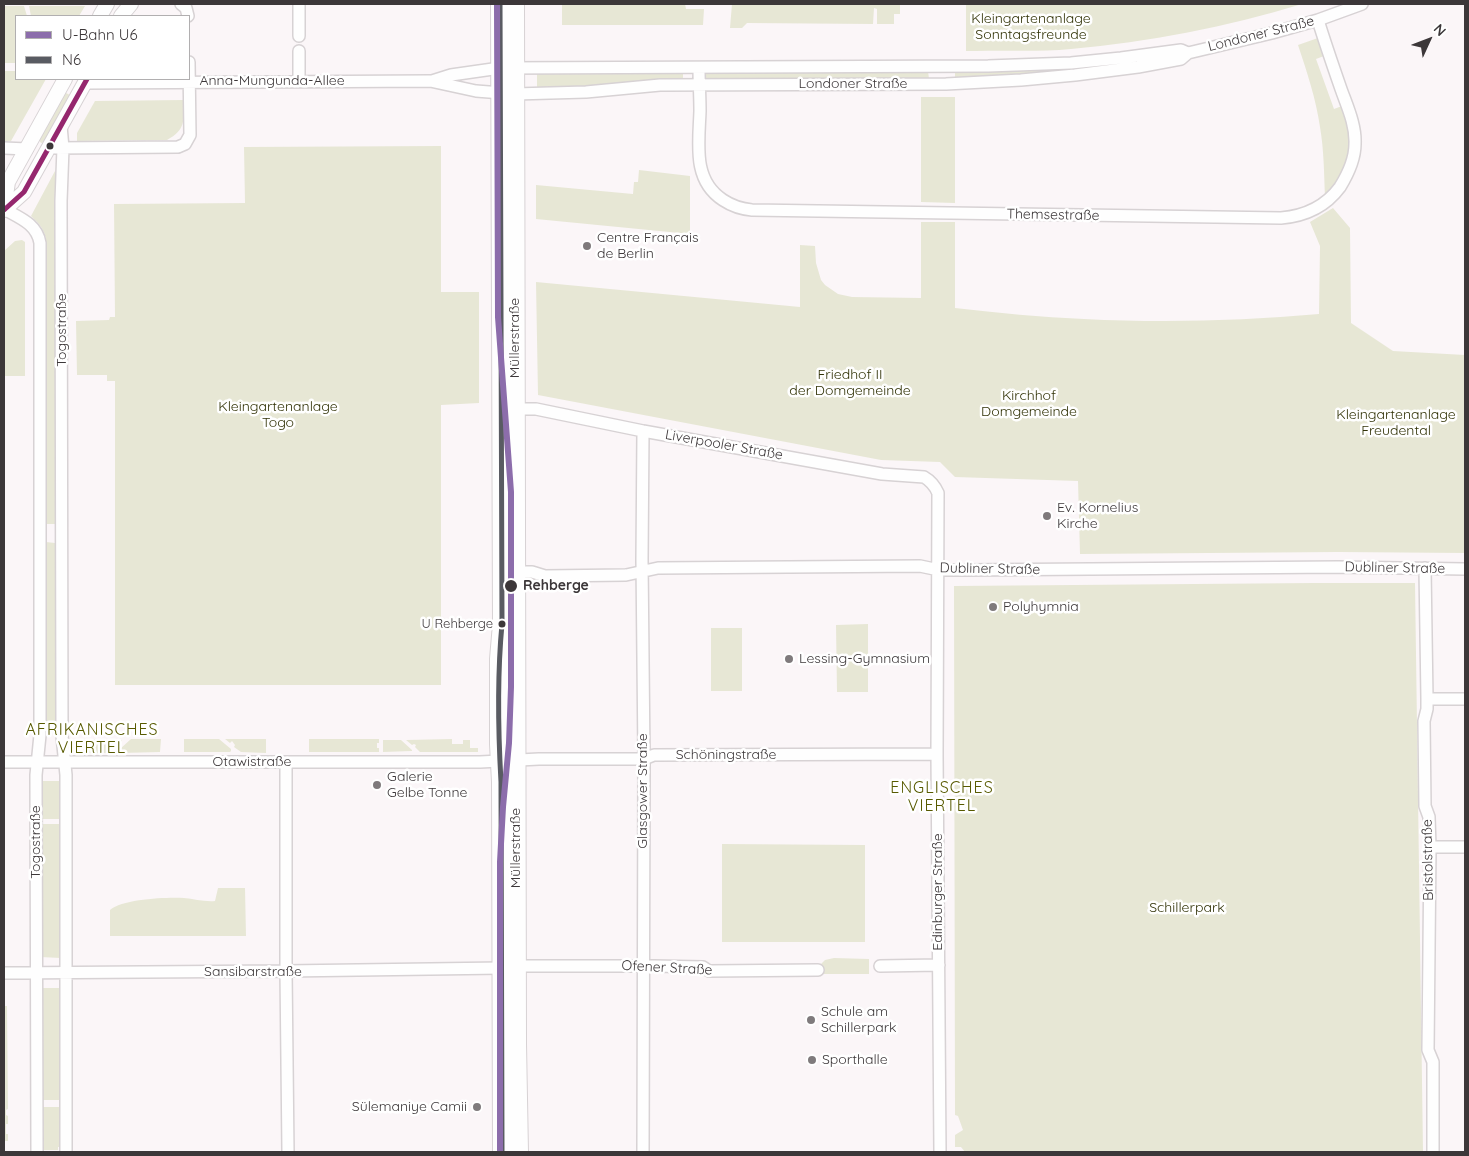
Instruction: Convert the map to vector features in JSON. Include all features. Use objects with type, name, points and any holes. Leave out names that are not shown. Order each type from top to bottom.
[{"type":"main road","name":"Müllerstraße","points":[[500,4],[508,68]]},
{"type":"main road","name":"Müllerstraße","points":[[508,760],[499,659],[502,624],[508,68],[515,4]]},
{"type":"main road","name":"Müllerstraße","points":[[502,1152],[510,1133],[508,760],[516,572],[515,409],[508,93]]},
{"type":"main road","name":"Müllerstraße","points":[[510,1133],[519,1152]]},
{"type":"street","points":[[123,15],[131,4]]},
{"type":"street","points":[[181,4],[186,8],[188,15]]},
{"type":"street","points":[[299,4],[299,36]]},
{"type":"street","name":"Londoner Straße","points":[[508,93],[586,92],[660,85],[946,84],[1075,75],[1181,59],[1188,53],[1235,43],[1318,20],[1362,4]]},
{"type":"street","name":"Themsestraße","points":[[699,68],[702,175],[716,195],[739,208],[752,210],[1052,215],[1291,217],[1314,209],[1330,198],[1346,176],[1355,152],[1355,136],[1350,117],[1318,20]]},
{"type":"street","name":"Londoner Straße","points":[[508,68],[988,66],[1070,63],[1181,50],[1188,53]]},
{"type":"street","points":[[299,51],[299,81]]},
{"type":"street","name":"Anna-Mungunda-Allee","points":[[430,81],[451,75],[508,68]]},
{"type":"street","points":[[64,80],[86,81],[61,126],[56,148],[24,192],[4,210],[8,182],[64,80]]},
{"type":"street","name":"Anna-Mungunda-Allee","points":[[86,81],[430,81],[476,91],[508,93]]},
{"type":"street","points":[[4,148],[178,147],[186,144],[190,135],[189,82]]},
{"type":"street","name":"Togostraße","points":[[56,148],[61,201],[62,736],[66,775],[66,1152]]},
{"type":"street","name":"Togostraße","points":[[4,210],[24,220],[34,229],[39,235],[40,243],[40,735],[36,775],[37,1152]]},
{"type":"street","name":"Liverpooler Straße","points":[[515,409],[536,410],[882,474],[924,477],[932,483]]},
{"type":"street","name":"Glasgower Straße","points":[[643,431],[643,1152]]},
{"type":"street","name":"Edinburger Straße","points":[[932,483],[938,493],[937,754],[940,1152]]},
{"type":"street","points":[[40,532],[62,533]]},
{"type":"street","name":"Dubliner Straße","points":[[516,572],[532,572],[545,576],[626,575],[658,568],[920,566],[938,570],[1465,569]]},
{"type":"street","name":"Bristolstraße","points":[[1425,568],[1428,699],[1424,721],[1425,806],[1429,817],[1430,847],[1428,1050],[1434,1062],[1433,1152]]},
{"type":"street","points":[[1428,699],[1465,700]]},
{"type":"street","name":"Schöningstraße","points":[[508,760],[644,759],[654,755],[937,754]]},
{"type":"street","name":"Otawistraße","points":[[4,762],[480,762],[508,760]]},
{"type":"street","points":[[286,762],[288,1152]]},
{"type":"street","points":[[1430,847],[1465,847]]},
{"type":"street","points":[[880,966],[939,965]]},
{"type":"street","name":"Ofener Straße","points":[[509,967],[643,966],[703,967],[709,971],[818,970]]},
{"type":"street","name":"Sansibarstraße","points":[[4,973],[286,972],[509,967]]},
{"type":"green space","points":[[562,4],[685,4],[686,9],[704,9],[703,25],[562,25]]},
{"type":"green space","points":[[732,4],[900,4],[900,14],[894,14],[894,24],[877,24],[877,9],[874,8],[873,24],[747,23],[742,28],[730,28]]},
{"type":"green space","name":"Kleingartenanlage Sonntagsfreunde","points":[[966,4],[1302,4],[1245,20],[1159,38],[1059,50],[966,51]]},
{"type":"green space","points":[[4,6],[24,6],[27,15],[15,15],[15,63],[4,63]]},
{"type":"green space","points":[[29,6],[85,6],[80,15],[31,15]]},
{"type":"green space","points":[[1318,38],[1324,56],[1316,59],[1334,109],[1342,106],[1349,132],[1346,164],[1325,197],[1323,153],[1318,117],[1311,86],[1298,45]]},
{"type":"green space","points":[[1145,59],[1097,70],[955,79],[955,70]]},
{"type":"green space","points":[[4,71],[15,71],[15,80],[45,80],[11,141],[4,141]]},
{"type":"green space","points":[[683,71],[683,80],[537,89],[537,72]]},
{"type":"green space","points":[[708,71],[928,71],[929,79],[707,80],[705,75]]},
{"type":"green space","points":[[66,93],[70,95],[69,97],[45,142],[41,143],[39,140]]},
{"type":"green space","points":[[921,97],[955,97],[955,203],[921,202]]},
{"type":"green space","points":[[184,100],[183,124],[178,132],[167,140],[77,141],[77,133],[95,101]]},
{"type":"green space","name":"Kleingartenanlage Togo","points":[[441,146],[441,292],[479,292],[479,403],[441,405],[441,685],[115,685],[115,381],[107,381],[107,375],[77,375],[76,321],[109,320],[110,317],[115,317],[114,204],[245,203],[244,147]]},
{"type":"green space","points":[[639,170],[690,176],[690,234],[536,219],[536,185],[633,194],[634,182],[638,182]]},
{"type":"green space","points":[[55,171],[55,524],[46,524],[46,241],[43,230],[31,216]]},
{"type":"green space","points":[[1333,208],[1350,228],[1351,323],[1393,351],[1465,355],[1465,553],[1080,554],[1078,481],[955,477],[940,462],[881,460],[538,395],[536,282],[800,307],[800,245],[815,246],[816,263],[821,280],[838,294],[852,297],[921,298],[921,222],[955,222],[955,308],[1052,317],[1143,321],[1231,320],[1319,314],[1320,246],[1310,222]]},
{"type":"green space","points":[[22,240],[25,242],[25,376],[4,376],[4,251],[15,241]]},
{"type":"green space","points":[[46,542],[55,543],[55,729],[59,730],[59,732],[43,732],[43,729],[47,727]]},
{"type":"green space","name":"Schillerpark","points":[[1415,583],[1423,1152],[965,1152],[961,1147],[955,1147],[955,1135],[963,1130],[958,1116],[955,1115],[954,586]]},
{"type":"green space","points":[[868,624],[868,692],[837,692],[836,625]]},
{"type":"green space","points":[[711,628],[742,628],[742,691],[711,691]]},
{"type":"green space","points":[[81,739],[122,741],[111,753],[81,753]]},
{"type":"green space","points":[[131,739],[161,739],[160,752],[120,753],[120,749]]},
{"type":"green space","points":[[184,739],[219,739],[231,751],[184,752]]},
{"type":"green space","points":[[225,739],[266,739],[266,753],[241,752],[234,747],[235,745],[232,741],[230,743]]},
{"type":"green space","points":[[309,739],[379,739],[377,748],[379,748],[379,752],[309,752]]},
{"type":"green space","points":[[452,739],[452,744],[463,744],[463,740],[470,740],[470,748],[478,748],[478,752],[420,752],[415,747],[416,745],[412,745],[406,740]]},
{"type":"green space","points":[[383,740],[401,740],[412,751],[383,752]]},
{"type":"green space","points":[[42,781],[61,781],[60,819],[42,819]]},
{"type":"green space","points":[[40,824],[62,824],[61,958],[40,957]]},
{"type":"green space","points":[[722,844],[865,845],[865,942],[722,942]]},
{"type":"green space","points":[[218,888],[245,888],[246,936],[110,936],[110,910],[116,906],[156,898],[215,901]]},
{"type":"green space","points":[[834,958],[869,959],[869,974],[821,974],[821,964],[825,960]]},
{"type":"green space","points":[[40,988],[61,988],[62,1100],[40,1100]]},
{"type":"green space","points":[[4,1006],[7,1006],[8,1109],[6,1110],[6,1115],[8,1116],[8,1124],[6,1124],[6,1134],[8,1134],[8,1141],[4,1141]]},
{"type":"green space","points":[[42,1107],[61,1107],[61,1147],[58,1147],[58,1150],[42,1150]]},
{"type":"metro line","name":"U6","points":[[497,4],[498,317],[511,492],[511,687],[509,743],[500,862],[500,1152]]},
{"type":"transit line","name":"N6","points":[[500,4],[502,624],[498,703],[501,782],[502,1152]]},
{"type":"transit line","points":[[4,210],[24,192],[86,80]]},
{"type":"place","name":"Centre Français de Berlin","points":[[587,246]]},
{"type":"place","name":"Ev. Kornelius Kirche","points":[[1047,516]]},
{"type":"place","name":"Rehberge","points":[[511,586]]},
{"type":"place","name":"Polyhymnia","points":[[993,607]]},
{"type":"place","name":"U Rehberge","points":[[502,624]]},
{"type":"place","name":"Lessing-Gymnasium","points":[[789,659]]},
{"type":"place","name":"Galerie Gelbe Tonne","points":[[377,785]]},
{"type":"place","name":"Schule am Schillerpark","points":[[811,1020]]},
{"type":"place","name":"Sporthalle","points":[[812,1060]]},
{"type":"place","name":"Sülemaniye Camii","points":[[477,1107]]},
{"type":"district","name":"AFRIKANISCHES VIERTEL","points":[[92,739]]},
{"type":"district","name":"ENGLISCHES VIERTEL","points":[[942,797]]},
{"type":"park label","name":"Friedhof II der Domgemeinde","points":[[850,384]]},
{"type":"park label","name":"Kirchhof Domgemeinde","points":[[1029,404]]},
{"type":"park label","name":"Kleingartenanlage Freudental","points":[[1396,424]]}]
